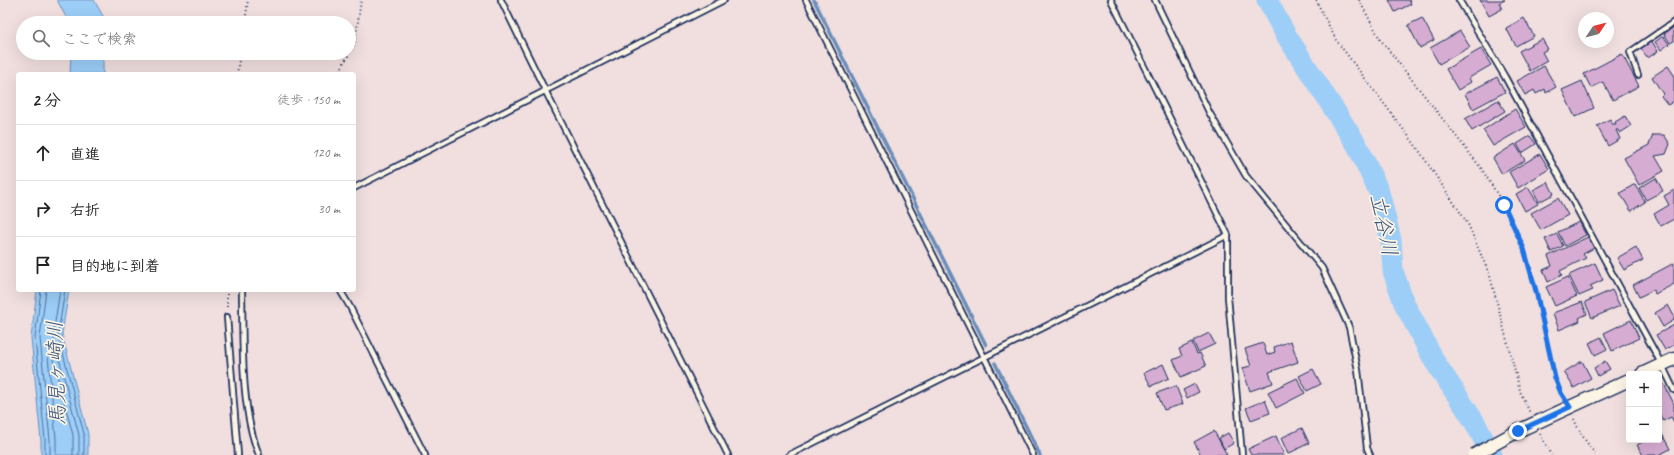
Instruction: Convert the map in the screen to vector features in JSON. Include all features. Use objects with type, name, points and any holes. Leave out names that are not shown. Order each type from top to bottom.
[{"type":"street","points":[[1649,371],[1674,359]]},
{"type":"street","points":[[1474,455],[1518,431],[1626,381]]},
{"type":"lane","points":[[502,0],[545,90],[728,455]]},
{"type":"lane","points":[[356,187],[724,0]]},
{"type":"lane","points":[[806,0],[1033,455]]},
{"type":"lane","points":[[1111,0],[1228,235],[1228,296],[1242,455]]},
{"type":"lane","points":[[1155,0],[1209,112],[1246,176],[1322,268],[1349,327],[1358,370],[1367,448],[1370,455]]},
{"type":"lane","points":[[1459,0],[1505,77],[1662,365],[1674,390]]},
{"type":"lane","points":[[1638,75],[1630,52],[1674,22]]},
{"type":"lane","points":[[789,455],[1228,235]]},
{"type":"lane","points":[[242,292],[245,385],[249,420],[259,455]]},
{"type":"lane","points":[[341,292],[425,455]]},
{"type":"lane","points":[[227,317],[238,455]]},
{"type":"path","points":[[246,16],[248,0]]},
{"type":"path","points":[[356,36],[361,0]]},
{"type":"path","points":[[1316,0],[1336,40],[1416,146],[1468,224],[1490,276],[1521,394],[1531,415]]},
{"type":"path","points":[[1359,0],[1380,39],[1481,168],[1504,205],[1524,249],[1536,291],[1555,378],[1561,393],[1570,407],[1577,427],[1596,455]]},
{"type":"path","points":[[237,72],[239,60]]},
{"type":"path","points":[[339,72],[346,60]]},
{"type":"path","points":[[227,292],[227,317]]},
{"type":"path","points":[[1537,428],[1552,455]]},
{"type":"water","points":[[57,0],[94,0],[103,16],[65,16]]},
{"type":"water","points":[[71,60],[103,60],[103,72],[70,72]]},
{"type":"water","name":"馬見ヶ崎川","points":[[37,292],[69,292],[62,334],[88,434],[88,455],[41,455],[31,338]]},
{"type":"building","points":[[1389,0],[1409,0],[1411,4],[1395,12]]},
{"type":"building","points":[[1480,0],[1505,0],[1499,3],[1502,9],[1489,16]]},
{"type":"building","points":[[1422,18],[1434,40],[1420,48],[1408,25]]},
{"type":"building","points":[[1524,18],[1534,36],[1516,46],[1506,28]]},
{"type":"building","points":[[1674,27],[1674,41],[1670,43],[1664,34]]},
{"type":"building","points":[[1460,31],[1470,47],[1439,64],[1430,48]]},
{"type":"building","points":[[1663,36],[1669,44],[1661,50],[1655,42]]},
{"type":"building","points":[[1542,39],[1548,49],[1542,52],[1547,61],[1530,71],[1519,51]]},
{"type":"building","points":[[1651,40],[1658,51],[1648,58],[1640,48]]},
{"type":"building","points":[[1481,49],[1491,65],[1469,78],[1471,82],[1458,90],[1446,69]]},
{"type":"building","points":[[1622,54],[1639,86],[1613,100],[1603,82],[1591,88],[1584,74]]},
{"type":"building","points":[[1544,66],[1556,87],[1546,93],[1545,89],[1536,94],[1534,90],[1525,95],[1517,81]]},
{"type":"building","points":[[1668,66],[1674,75],[1674,101],[1668,105],[1661,96],[1663,94],[1652,77]]},
{"type":"building","points":[[1497,77],[1505,92],[1473,109],[1465,94]]},
{"type":"building","points":[[1582,81],[1594,108],[1575,117],[1562,90]]},
{"type":"building","points":[[1498,100],[1505,111],[1472,131],[1465,119]]},
{"type":"building","points":[[1515,109],[1526,127],[1493,146],[1483,130]]},
{"type":"building","points":[[1625,116],[1631,126],[1620,133],[1616,130],[1620,139],[1608,146],[1597,126],[1610,119],[1612,124],[1616,124],[1615,122]]},
{"type":"building","points":[[1653,135],[1664,135],[1670,144],[1666,154],[1655,156],[1664,171],[1639,185],[1624,158],[1649,145]]},
{"type":"building","points":[[1530,136],[1536,144],[1522,153],[1517,144]]},
{"type":"building","points":[[1515,144],[1525,160],[1502,174],[1493,158]]},
{"type":"building","points":[[1540,154],[1549,169],[1518,188],[1509,172]]},
{"type":"building","points":[[1656,178],[1663,191],[1646,200],[1639,188]]},
{"type":"building","points":[[1548,182],[1554,194],[1539,202],[1533,190]]},
{"type":"building","points":[[1635,184],[1645,202],[1631,211],[1620,193]]},
{"type":"building","points":[[1528,187],[1538,204],[1525,211],[1516,194]]},
{"type":"building","points":[[1674,190],[1674,219],[1661,226],[1654,214],[1669,205],[1664,196]]},
{"type":"building","points":[[1558,198],[1568,215],[1541,230],[1531,213]]},
{"type":"building","points":[[1579,222],[1586,235],[1565,246],[1558,232]]},
{"type":"building","points":[[1557,234],[1563,246],[1551,252],[1545,239]]},
{"type":"building","points":[[1588,237],[1594,248],[1583,254],[1586,258],[1560,271],[1562,275],[1548,282],[1543,270],[1552,266],[1548,256]]},
{"type":"building","points":[[1636,247],[1643,260],[1624,270],[1617,258]]},
{"type":"building","points":[[1595,263],[1603,280],[1590,286],[1593,290],[1579,296],[1569,275]]},
{"type":"building","points":[[1674,263],[1674,284],[1655,294],[1653,290],[1639,297],[1633,285]]},
{"type":"building","points":[[1568,277],[1577,296],[1555,306],[1546,287]]},
{"type":"building","points":[[1612,290],[1620,306],[1592,318],[1585,302]]},
{"type":"building","points":[[1582,302],[1587,314],[1579,318],[1580,321],[1559,330],[1553,313]]},
{"type":"building","points":[[1668,305],[1674,316],[1674,320],[1663,327],[1655,313]]},
{"type":"building","points":[[1631,320],[1639,338],[1612,351],[1604,333]]},
{"type":"building","points":[[1674,325],[1674,345],[1665,350],[1656,335]]},
{"type":"building","points":[[1209,333],[1215,344],[1198,352],[1193,341]]},
{"type":"building","points":[[1601,337],[1607,349],[1595,355],[1589,343]]},
{"type":"building","points":[[1291,341],[1298,362],[1269,372],[1273,383],[1250,391],[1242,368],[1251,366],[1245,349],[1263,343],[1267,355],[1275,352],[1274,347]]},
{"type":"building","points":[[1192,343],[1197,354],[1200,353],[1206,366],[1181,377],[1173,360],[1182,356],[1179,349]]},
{"type":"building","points":[[1582,361],[1591,378],[1574,388],[1564,372]]},
{"type":"building","points":[[1605,361],[1610,369],[1598,376],[1594,368]]},
{"type":"building","points":[[1163,364],[1169,378],[1151,386],[1144,373]]},
{"type":"building","points":[[1313,369],[1321,384],[1307,391],[1299,376]]},
{"type":"building","points":[[1297,378],[1305,393],[1276,408],[1268,392]]},
{"type":"building","points":[[1195,384],[1199,392],[1187,398],[1183,390]]},
{"type":"building","points":[[1664,384],[1674,404],[1674,422],[1671,417],[1663,421],[1662,419],[1662,385]]},
{"type":"building","points":[[1176,386],[1183,404],[1164,410],[1157,393]]},
{"type":"building","points":[[1265,400],[1270,413],[1251,420],[1246,408]]},
{"type":"building","points":[[1302,428],[1309,443],[1288,454],[1281,438]]},
{"type":"building","points":[[1214,431],[1227,455],[1201,455],[1194,442]]},
{"type":"building","points":[[1228,433],[1234,443],[1224,449],[1219,438]]},
{"type":"building","points":[[1662,434],[1670,449],[1659,455],[1643,455],[1637,445],[1641,443],[1662,443]]},
{"type":"building","points":[[1276,436],[1284,455],[1251,455],[1248,449]]},
{"type":"waterway","points":[[814,0],[986,345]]},
{"type":"waterway","name":"立谷川","points":[[1267,0],[1286,35],[1357,145],[1379,192],[1391,240],[1393,271],[1404,303],[1435,362],[1474,421],[1492,455]]},
{"type":"waterway","points":[[995,363],[1040,455]]},
{"type":"route","points":[[1504,205],[1524,249],[1536,291],[1555,378],[1561,393],[1570,407],[1518,431]]}]
